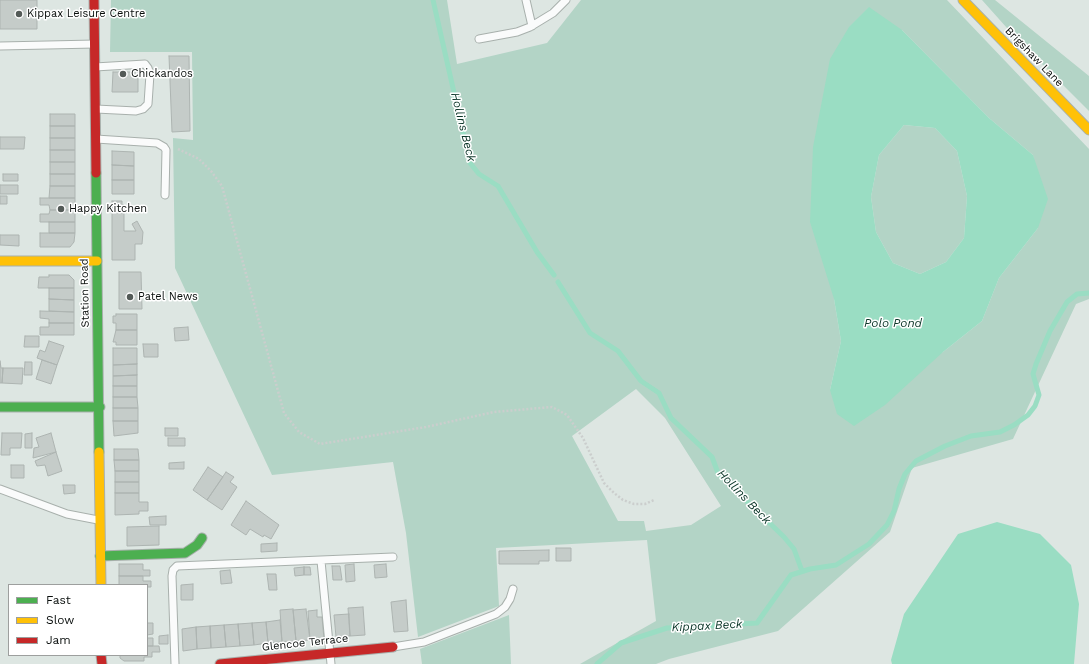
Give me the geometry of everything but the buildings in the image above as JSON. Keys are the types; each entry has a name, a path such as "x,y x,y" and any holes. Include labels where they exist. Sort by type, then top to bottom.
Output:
{"street":[{"name":"Station Road","path":"94,0 101,584"},
{"name":"Brigshaw Lane","path":"963,0 1089,130"},
{"path":"0,261 96,261"},
{"path":"0,407 100,408"},
{"path":"100,556 185,553 197,545 202,538"},
{"name":"Glencoe Terrace","path":"220,664 393,646"}],"lane":[{"path":"526,0 532,26"},
{"path":"479,39 517,32 532,26 553,13 566,0"},
{"path":"0,46 95,44"},
{"path":"95,67 145,64 150,74 148,104 143,109 136,111 96,109"},
{"path":"96,139 157,144 164,147 166,150 165,195"},
{"path":"0,489 67,514 100,520"},
{"path":"175,664 172,576 173,570 177,566 393,557"},
{"path":"321,561 331,664"},
{"path":"393,646 424,642 496,614 505,607 510,599 513,589"}],"path":[{"path":"164,147 178,149 199,159 211,171 222,186 284,413 299,432 320,444 426,427 494,412 552,407 567,415 575,426 583,438 604,483 614,493 623,500 634,504 644,504 654,500"}],"shaded area":[{"path":"111,0 447,0 457,64 547,43 581,0 947,0 1089,149 1089,299 1076,304 1013,439 912,468 890,532 778,631 669,659 656,664 580,664 656,621 647,540 496,548 499,606 418,637 406,533 393,462 272,475 175,268 173,138 193,140 192,52 110,52","holes":["902,30 989,118 1033,155 1038,228 999,278 982,321 943,352 830,390 841,341 834,299","636,389 665,418 721,506 691,525 646,531 644,521 618,521 572,436"]},
{"path":"982,0 995,0 1089,76 1089,111 1015,37"},
{"path":"904,125 935,128 957,151 967,196 964,238 946,262 920,274 893,263 876,232 871,197 879,155"},
{"path":"509,615 511,664 422,664 420,649"}],"water":[{"name":"Polo Pond","path":"869,7 902,30 989,118 1033,155 1048,199 1038,228 999,278 982,321 943,352 885,405 854,426 837,414 830,390 841,341 834,299 810,222 813,147 830,59 849,27","holes":["904,125 935,128 957,151 967,196 964,238 946,262 920,274 893,263 876,232 871,197 879,155"]},
{"path":"997,522 1040,534 1071,565 1079,604 1074,664 892,664 891,660 904,614 958,534"}],"waterway":[{"name":"Hollins Beck","path":"433,0 470,163 479,174 498,186 537,252 554,275"},
{"name":"Hollins Beck","path":"558,282 590,333 618,351 641,381 659,393 671,418 712,457 718,473 784,537 794,549 802,571"},
{"name":"Kippax Beck","path":"597,664 621,643 667,628 757,623 791,575 810,569 836,565 869,544 887,525 894,511 899,489 905,474 916,461 945,446 971,436 1000,432 1014,425 1028,415 1035,406 1039,395 1033,374 1050,331 1067,302 1077,294 1089,293"}],"traffic: fast":[{"path":"96,173 99,452"},
{"path":"0,407 100,407"},
{"path":"100,556 185,553 197,545 202,538"}],"traffic: slow":[{"path":"963,0 1089,130"},
{"path":"0,261 97,261"},
{"path":"99,452 101,584"}],"traffic: jam":[{"path":"94,0 96,173"},
{"path":"220,664 393,647"},
{"path":"101,656 102,664"}],"place":[{"name":"Kippax Leisure Centre","path":"19,14"},
{"name":"Chickandos","path":"123,74"},
{"name":"Happy Kitchen","path":"61,209"},
{"name":"Patel News","path":"130,297"}]}
